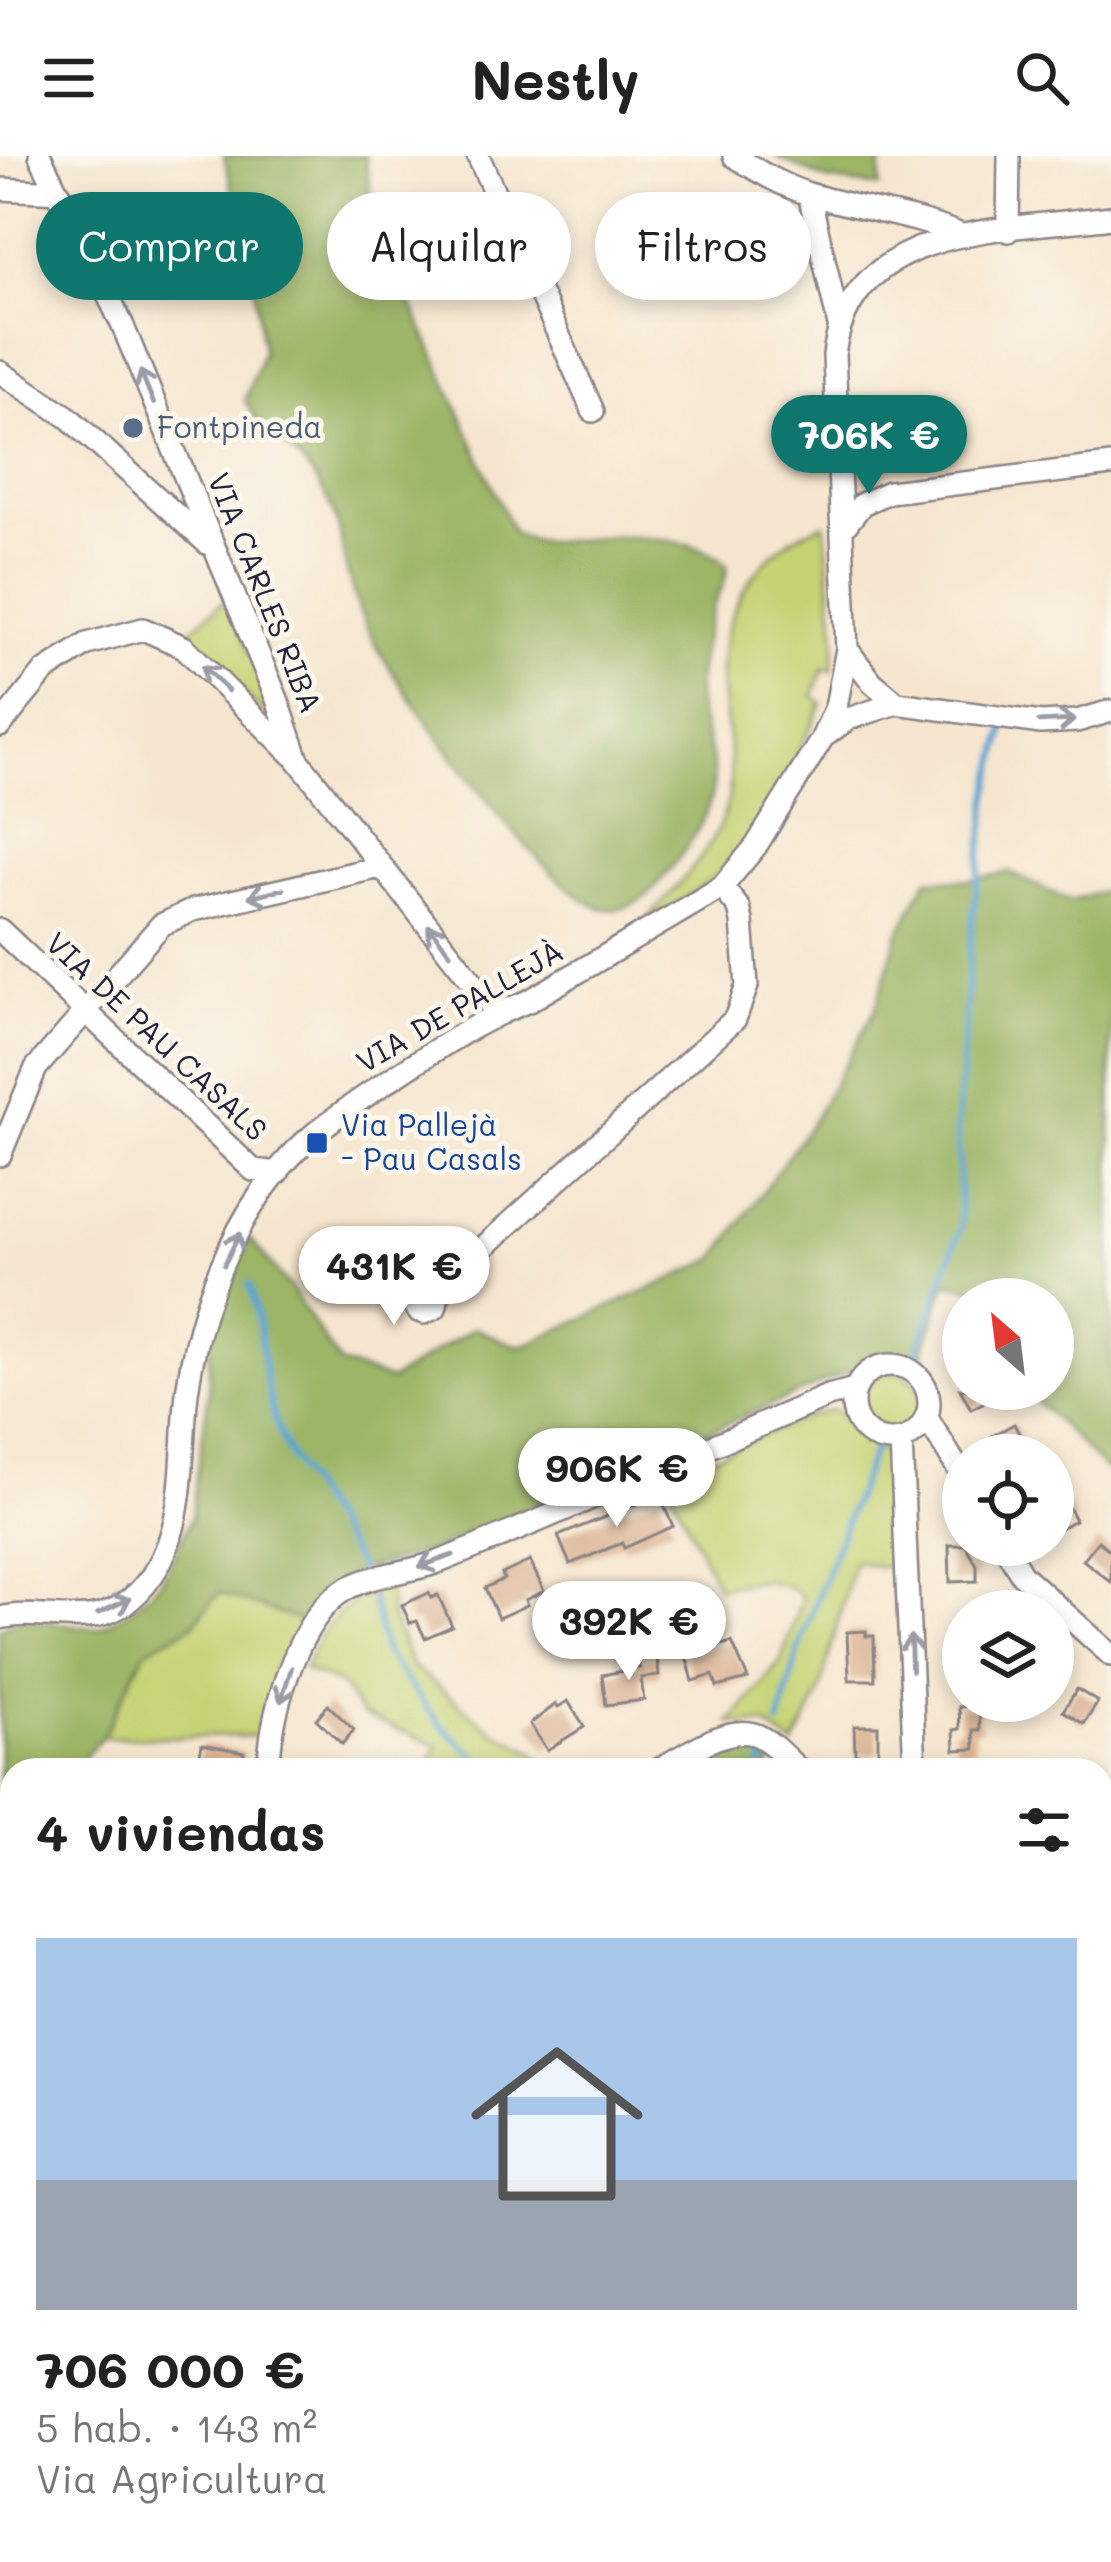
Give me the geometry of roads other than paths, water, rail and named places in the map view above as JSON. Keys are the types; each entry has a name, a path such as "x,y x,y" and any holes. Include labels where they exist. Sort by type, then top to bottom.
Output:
{"street":[{"name":"VIA CARLES RIBA","path":"40,156 58,192"},
{"path":"478,156 593,411"},
{"path":"734,156 804,192"},
{"path":"1008,230 1009,156"},
{"path":"0,189 58,192"},
{"path":"811,194 926,220 964,236"},
{"path":"811,203 839,325"},
{"path":"839,325 871,275 920,247 964,236 1111,217"},
{"name":"VIA CARLES RIBA","path":"110,300 298,760 496,1013"},
{"name":"VIA DE PALLEJÀ","path":"0,1618 86,1617 112,1611 148,1580 177,1518 188,1387 201,1325 225,1261 278,1173 311,1136 496,1013 529,1001 722,887 756,846 823,736 836,707 847,650 834,355 839,325"},
{"path":"0,372 68,417 211,546"},
{"path":"838,459 867,486 889,492"},
{"path":"842,530 862,504 889,492 1111,465"},
{"path":"0,726 44,672 87,644 143,629 184,647 298,760"},
{"path":"847,650 897,704"},
{"path":"823,736 873,708 897,704 1041,723 1076,721 1111,711"},
{"path":"0,1155 36,1068 161,925 194,910 380,867"},
{"path":"441,1286 735,1018 747,986 742,921 739,908 722,887"},
{"name":"VIA DE PAU CASALS","path":"0,930 253,1170 278,1173"},
{"path":"270,1758 287,1678 302,1641 324,1607 357,1584 435,1563 828,1396 855,1389 876,1367 905,1367 926,1386 927,1418 920,1429 901,1440 877,1438 856,1418 855,1389"},
{"path":"927,1418 942,1443"},
{"path":"901,1440 914,1758"},
{"path":"1017,1566 1111,1655"},
{"path":"681,1758 742,1732 759,1735 785,1758"}],"waterway":[{"path":"915,1359 961,1226 957,1129 972,924 989,796 1006,724"},
{"path":"249,1284 276,1423 293,1461 360,1570"},
{"path":"779,1724 801,1641 876,1442"},
{"path":"372,1599 385,1654 440,1724 477,1758"},
{"path":"764,1758 767,1748"}],"place":[{"name":"Fontpineda","path":"133,428"},
{"name":"Via Pallejà - Pau Casals","path":"317,1143"}]}
